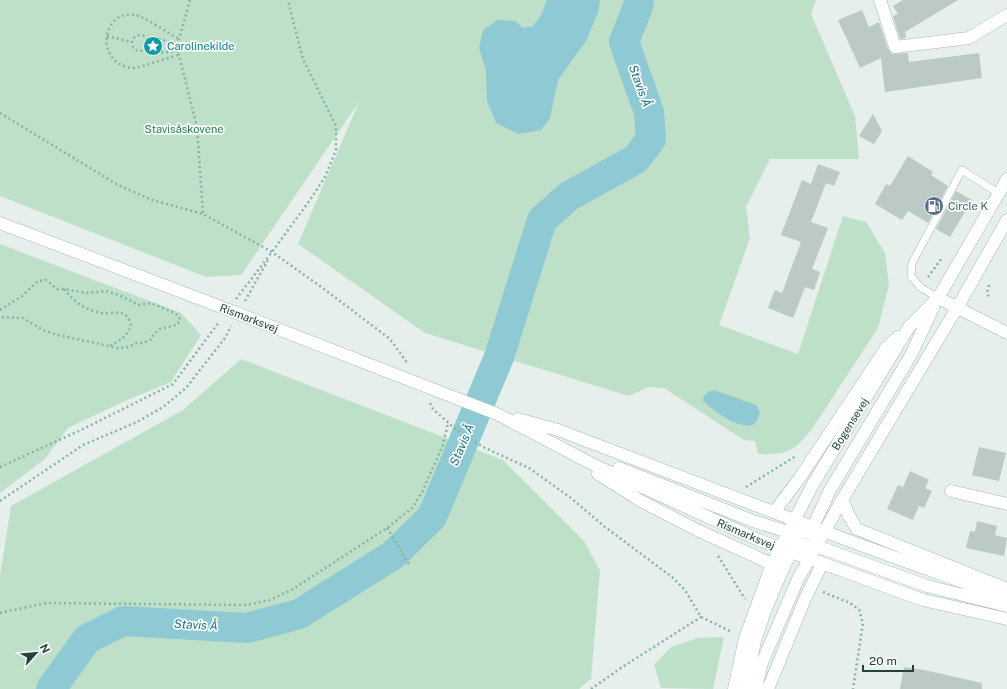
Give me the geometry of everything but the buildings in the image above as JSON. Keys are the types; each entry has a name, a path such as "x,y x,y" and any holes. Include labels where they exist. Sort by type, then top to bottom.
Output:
{"main road":[{"path":"880,0 895,47 969,38 1007,15"},
{"name":"Bogensevej","path":"734,689 745,638 772,564 789,542 794,520 813,484 910,328 938,298 1007,179"},
{"path":"756,689 762,663 798,580 809,559 813,546 824,531 957,308 1007,220"},
{"name":"Rismarksvej","path":"0,223 497,414 558,430 774,512 794,520 812,530 824,531 1007,598"},
{"path":"813,546 812,530 830,490 911,354 938,298 1007,333"},
{"path":"774,512 799,479 886,348 910,328"},
{"path":"497,414 598,460 753,521 789,542 813,546 927,586 1007,606"},
{"path":"497,414 641,501 697,530 772,564"},
{"name":"Rismarksvej","path":"497,414 596,466 748,536 789,542 809,559 923,600 1007,619"},
{"path":"951,491 1007,504"},
{"path":"842,500 849,516 857,528 1007,589"},
{"path":"745,689 755,641 765,611 782,571 789,542 812,530"},
{"path":"768,689 822,564"}],"lane":[{"path":"938,298 917,285 911,276 912,263 962,170 998,193"}],"path":[{"path":"190,0 178,41 178,53 197,128 203,214"},
{"path":"234,302 272,252 325,177 336,150 336,126 303,59 289,0"},
{"path":"178,41 137,15 127,15 117,20 110,27 107,36 107,47 111,57 118,64 130,68 136,68 178,53"},
{"path":"141,35 147,40 148,45 145,50 140,51 135,50 132,42 134,38 141,35"},
{"path":"107,36 132,42"},
{"path":"178,41 159,38 154,41 152,45 154,51 157,53 178,53"},
{"path":"0,113 118,185 152,200 203,214 272,252 390,339 408,365"},
{"path":"243,305 272,252"},
{"path":"928,277 942,258"},
{"path":"0,310 22,296 38,281 46,280 56,288 86,293 106,291 119,295 138,305 151,303 175,313 180,320 177,325 160,329 153,335 152,339 148,341 136,343 130,347 118,348 58,335 43,330 23,318 0,317"},
{"path":"989,285 987,292 989,298"},
{"path":"64,289 78,304 98,313 119,312 127,317 131,326 130,329 125,337 110,346"},
{"path":"0,467 81,430 173,384 219,320"},
{"path":"0,501 83,445 137,422 163,407 186,388 225,338 232,324"},
{"path":"429,402 433,409 453,427 483,447 529,468 571,498 605,527 672,577 685,590 701,618 745,638"},
{"path":"0,614 46,603 246,604 270,600 293,589 387,528 412,508 422,492 442,445 448,422"},
{"path":"732,496 800,454"},
{"path":"387,528 409,564"},
{"path":"716,553 754,614"},
{"path":"811,587 850,603 859,610 863,623 853,689"},
{"path":"591,689 624,666 701,618"}],"green space":[{"name":"Stavisåskovene","path":"0,0 816,0 811,14 855,116 859,159 770,159 746,207 750,238 719,325 798,354 843,216 866,222 885,253 889,285 878,328 812,429 800,443 783,453 776,454 758,454 755,441 744,440 664,388 648,387 629,396 425,333 298,244 359,102 241,275 206,277 0,196"},
{"path":"0,244 181,313 201,335 171,382 125,401 68,428 45,459 0,493"},
{"path":"241,359 503,460 584,541 600,571 591,679 579,689 0,689 0,576 11,506 183,410"},
{"path":"724,637 713,689 661,688 654,665 671,647 698,638"}],"water":[{"path":"547,0 600,0 598,13 586,41 558,80 550,118 541,130 518,134 496,123 487,101 486,71 479,48 483,30 498,20 515,21 523,28 533,26 540,17"},
{"path":"714,390 756,405 760,412 754,424 747,426 733,422 707,404 703,400 704,396 710,391"}],"waterway":[{"name":"Stavis Å","path":"51,689 87,639 123,621 247,628 299,614 393,555 432,517 499,357 542,220 569,196 636,159 651,139 649,112 624,42 639,0"}],"place":[{"name":"Carolinekilde","path":"153,46"},
{"name":"Circle K","path":"934,206"}]}
